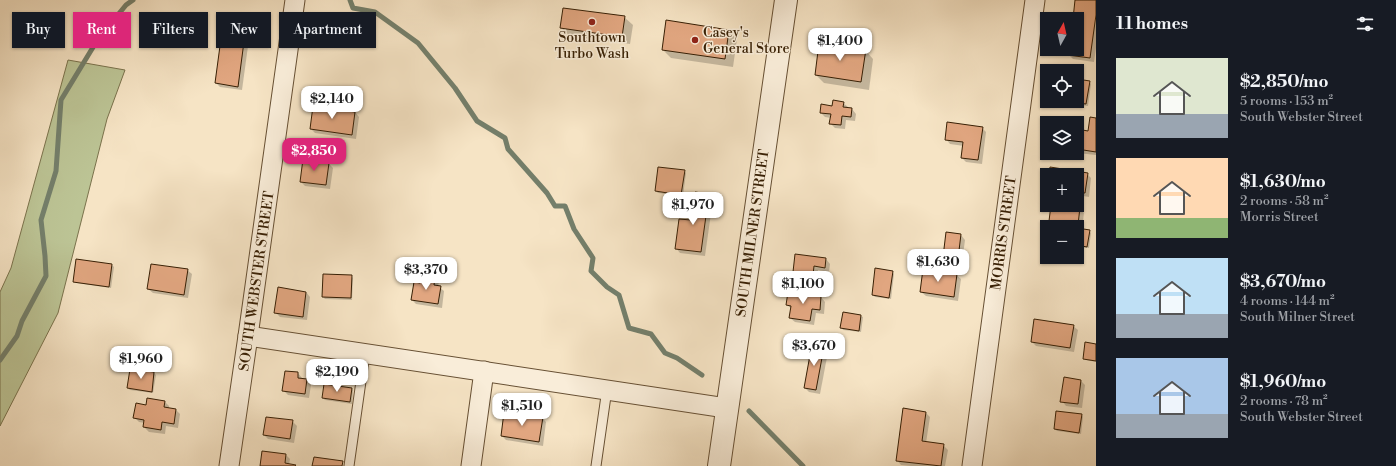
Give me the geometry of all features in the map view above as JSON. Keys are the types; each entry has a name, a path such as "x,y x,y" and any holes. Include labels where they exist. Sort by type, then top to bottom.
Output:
{"street":[{"name":"SOUTH WEBSTER STREET","path":"229,466 295,0"},
{"name":"SOUTH MILNER STREET","path":"719,466 726,408 786,0"},
{"name":"MORRIS STREET","path":"972,466 1035,0"},
{"path":"248,336 726,408"},
{"path":"471,466 484,371"}],"lane":[{"path":"349,466 365,353"},
{"path":"596,466 607,389"}],"green space":[{"path":"68,60 125,70 107,119 58,313 0,426 0,292 11,268"}],"building":[{"path":"1075,0 1096,0 1096,15 1090,58 1075,56 1084,56 1084,12 1074,12"},
{"name":"Southtown Turbo Wash","path":"563,8 625,16 622,37 560,28"},
{"name":"Casey's General Store","path":"666,20 729,30 725,59 662,50"},
{"path":"819,43 866,49 861,82 815,75"},
{"path":"220,48 243,48 238,87 215,83"},
{"path":"1084,80 1090,81 1086,104 1084,104"},
{"path":"833,100 844,102 843,107 852,108 851,117 842,116 841,125 829,124 831,114 820,113 821,104 832,106"},
{"path":"313,106 355,112 352,135 310,129"},
{"path":"1090,117 1096,118 1096,152 1084,150 1084,130 1088,131"},
{"path":"947,122 983,127 978,160 961,158 963,142 945,140"},
{"path":"303,159 329,163 326,185 300,182"},
{"path":"658,167 685,170 681,195 655,191"},
{"path":"1084,172 1088,173 1084,193"},
{"path":"695,192 709,194 701,252 675,249 679,219 691,220"},
{"path":"1050,212 1079,212 1079,220 1049,220"},
{"path":"1084,229 1090,230 1087,247 1084,246"},
{"path":"946,232 961,234 958,259 943,257"},
{"path":"795,254 826,258 825,268 814,266 813,275 793,272"},
{"path":"76,259 112,264 109,287 73,282"},
{"path":"151,264 188,269 184,295 147,289"},
{"path":"875,268 893,271 889,298 872,295"},
{"path":"923,269 957,274 954,297 920,292"},
{"path":"323,274 352,275 351,298 322,297"},
{"path":"421,275 435,277 434,285 441,286 438,304 411,300 414,282 420,283"},
{"path":"278,287 306,292 303,317 274,313"},
{"path":"788,292 821,296 820,310 812,309 810,321 789,318 791,306 786,305"},
{"path":"843,312 861,315 859,331 840,328"},
{"path":"1034,319 1074,325 1070,348 1031,342"},
{"path":"1085,342 1096,344 1096,361 1083,359"},
{"path":"812,344 824,347 816,390 804,388"},
{"path":"130,369 154,372 152,392 127,388"},
{"path":"285,371 298,372 298,378 307,379 305,394 282,391"},
{"path":"1064,377 1081,380 1078,404 1060,402"},
{"path":"324,384 352,388 350,402 322,398"},
{"path":"147,398 165,401 164,407 176,409 174,424 162,422 161,430 143,427 144,420 133,418 136,403 146,405"},
{"path":"903,408 926,412 922,441 944,444 941,466 896,461"},
{"path":"1056,411 1082,414 1079,433 1054,429"},
{"path":"504,412 543,417 539,442 501,436"},
{"path":"266,417 293,420 290,439 263,435"},
{"path":"262,451 286,454 285,463 296,465 260,466"},
{"path":"314,457 343,461 342,466 312,466"}],"waterway":[{"path":"0,360 17,336 22,321 46,276 41,220 56,171 61,100 98,39 126,5 133,0"},
{"path":"350,0 353,8 375,12 418,43 455,88 477,121 505,138 508,149 547,193 555,206 565,206 574,229 593,258 591,271 607,287 619,295 629,328 651,334 665,353 677,358 702,375"},
{"path":"749,411 803,466"}],"place":[{"name":"Southtown Turbo Wash","path":"592,22"},
{"name":"Casey's General Store","path":"695,40"}]}
